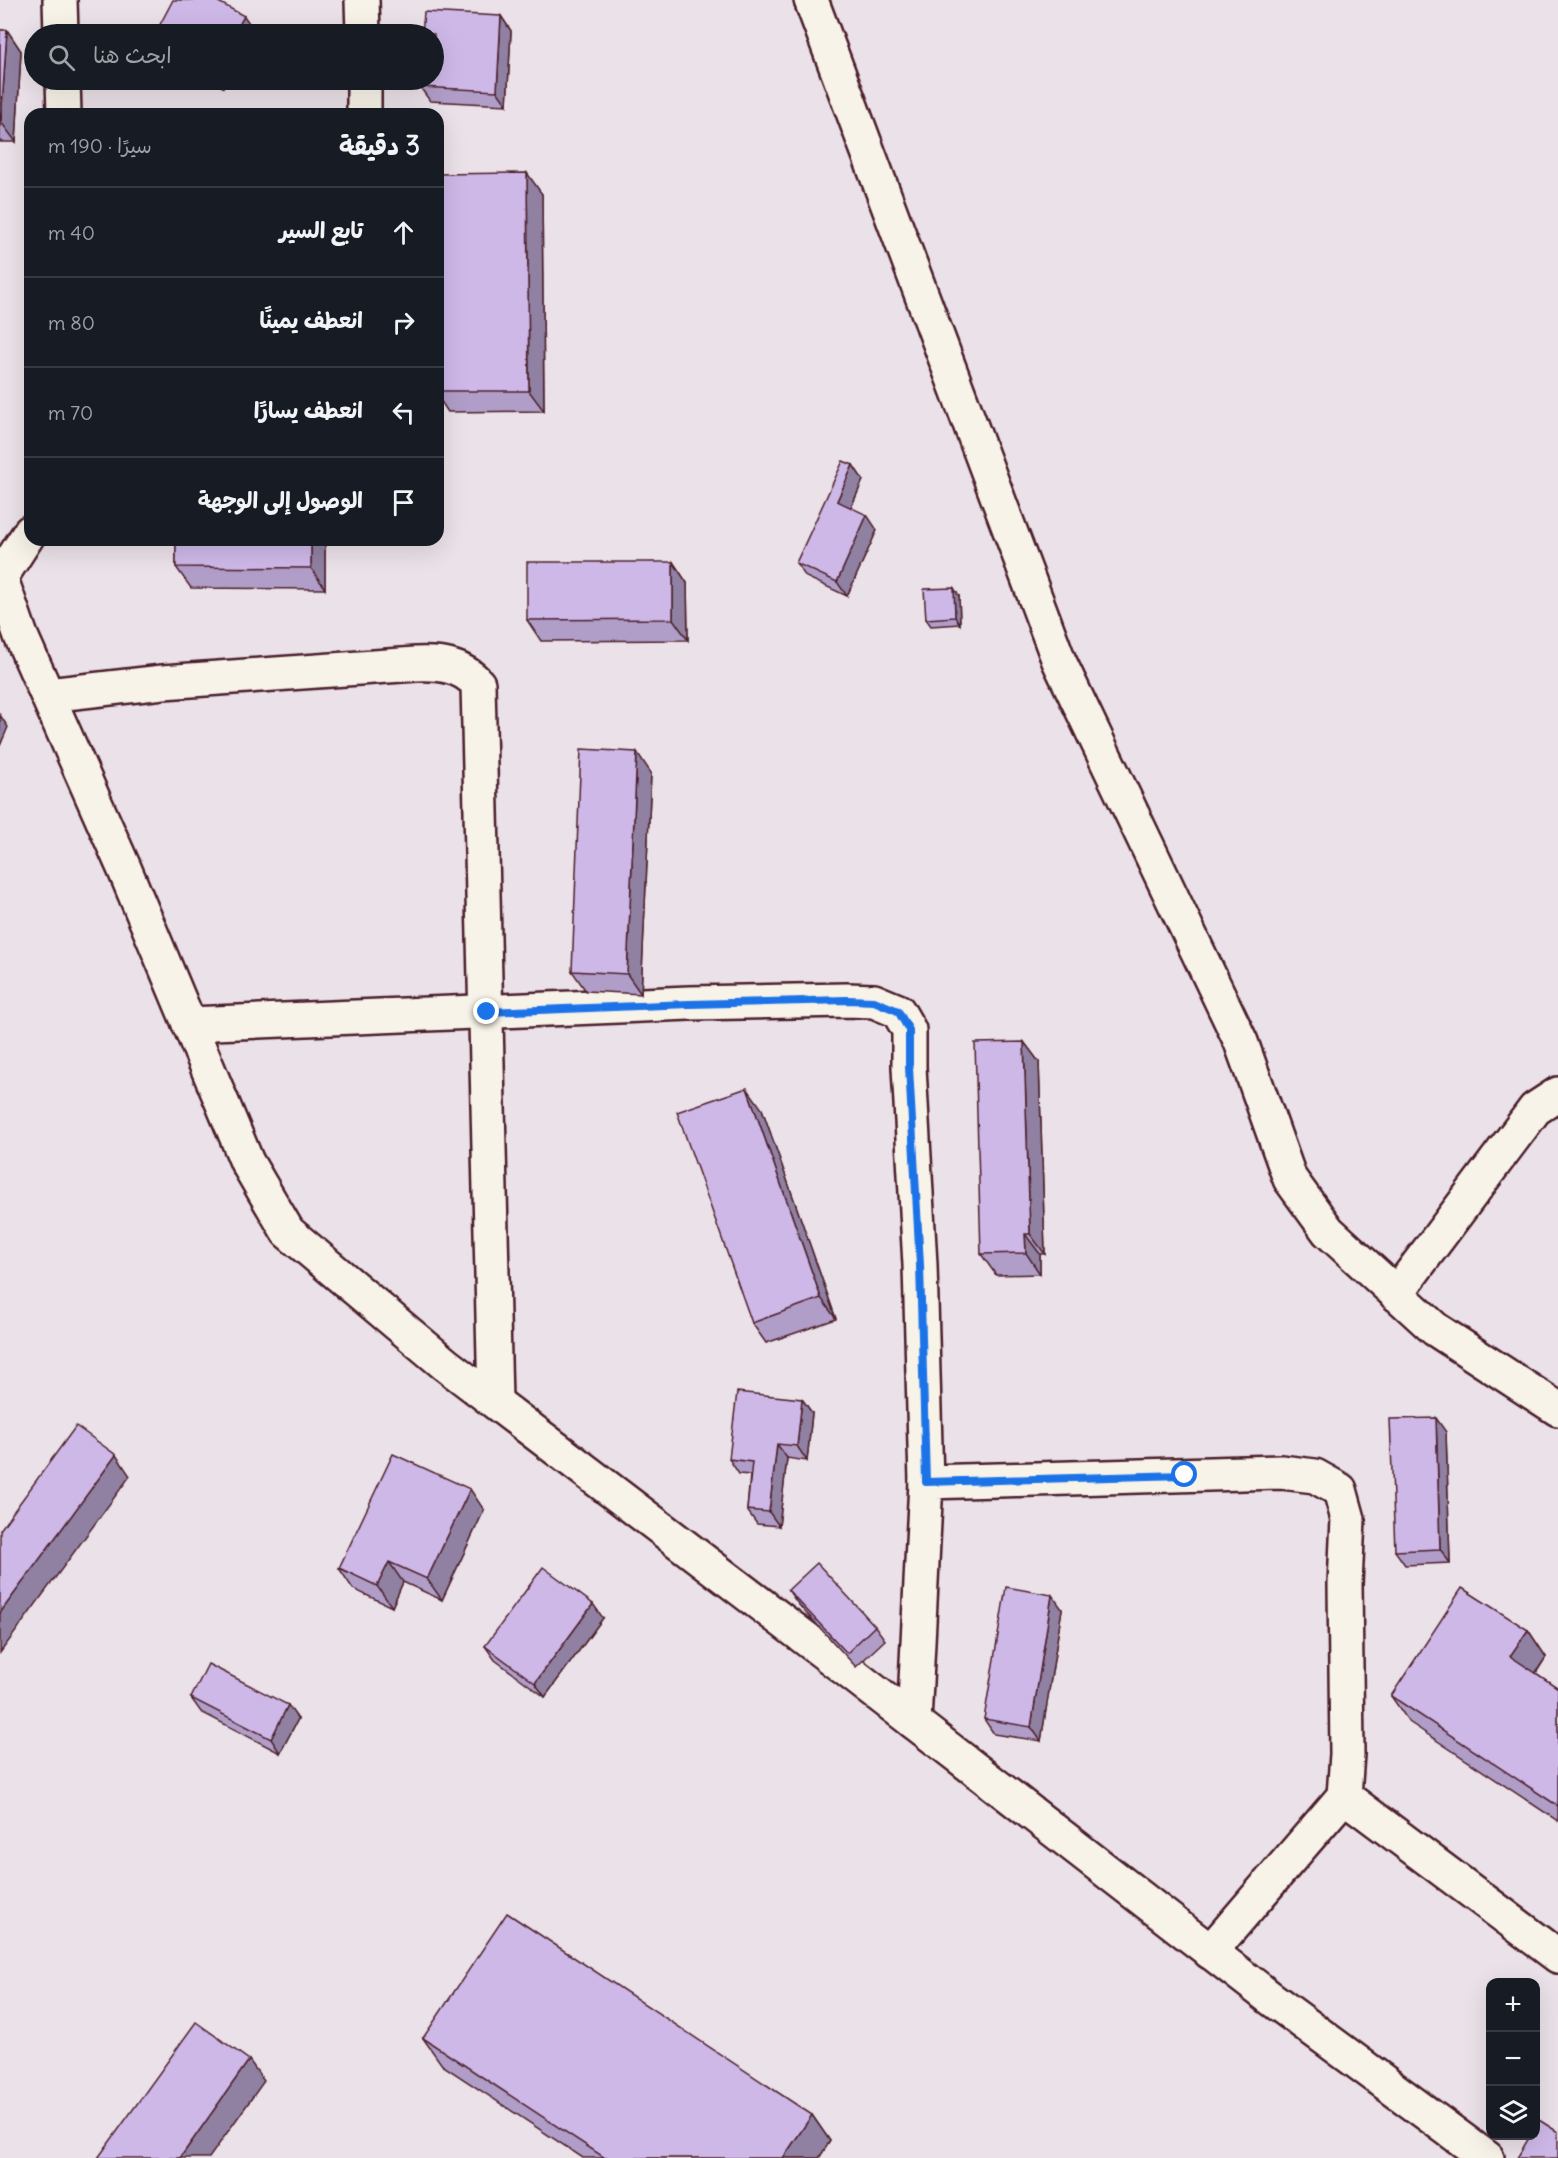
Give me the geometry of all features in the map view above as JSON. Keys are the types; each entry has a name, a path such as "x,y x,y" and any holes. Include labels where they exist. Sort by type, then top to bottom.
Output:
{"street":[{"path":"60,0 61,24"},
{"path":"362,0 363,24"},
{"path":"811,0 1059,661 1241,1042 1290,1179 1328,1231 1435,1329 1558,1409"},
{"path":"63,90 64,108"},
{"path":"364,90 364,108"},
{"path":"24,541 0,577 21,636 124,868 247,1162 288,1232 436,1357 914,1722 1210,1952 1487,2158"},
{"path":"48,695 163,682 441,663 471,676 478,684 495,1401"},
{"path":"189,1024 847,1000 874,1001 898,1011 909,1030 920,1265 926,1482 914,1722"},
{"path":"1396,1294 1535,1109 1558,1094"},
{"path":"926,1482 1281,1472 1314,1476 1340,1490 1348,1519 1345,1584 1347,1754 1344,1796 1210,1952"},
{"path":"1344,1796 1558,1956"}],"building":[{"path":"173,0 215,0 244,16 240,24 160,24"},
{"path":"424,12 501,16 497,91 444,88 444,24 423,24"},
{"path":"0,30 7,30 1,122 0,122"},
{"path":"527,173 529,391 444,391 444,174"},
{"path":"843,461 853,465 837,501 867,515 837,582 796,563"},
{"path":"176,546 311,546 311,568 176,567"},
{"path":"527,562 673,562 673,619 527,620"},
{"path":"954,588 955,617 926,619 924,589"},
{"path":"581,749 637,752 627,974 572,971"},
{"path":"1024,1042 1030,1234 1025,1234 1026,1253 981,1254 975,1043"},
{"path":"747,1088 821,1298 752,1323 677,1112"},
{"path":"737,1392 802,1399 797,1446 777,1444 769,1512 747,1510 752,1462 729,1459"},
{"path":"1436,1418 1440,1549 1395,1551 1390,1419"},
{"path":"76,1426 116,1455 0,1613 0,1530"},
{"path":"393,1454 470,1489 427,1579 389,1562 377,1586 339,1568"},
{"path":"817,1563 875,1626 847,1653 788,1590"},
{"path":"543,1567 593,1604 535,1683 485,1646"},
{"path":"1006,1587 1052,1595 1031,1727 984,1719"},
{"path":"1462,1588 1528,1630 1510,1656 1558,1688 1558,1806 1391,1696"},
{"path":"208,1664 288,1705 271,1739 191,1698"},
{"path":"507,1913 812,2115 783,2158 605,2158 423,2038"},
{"path":"196,2022 249,2060 180,2158 98,2158"},
{"path":"1540,2121 1558,2132 1558,2158 1517,2158 1528,2140 1540,2140"}],"route":[{"path":"487,1012 847,1000 874,1001 898,1011 909,1030 920,1265 926,1482 1185,1475"}]}
